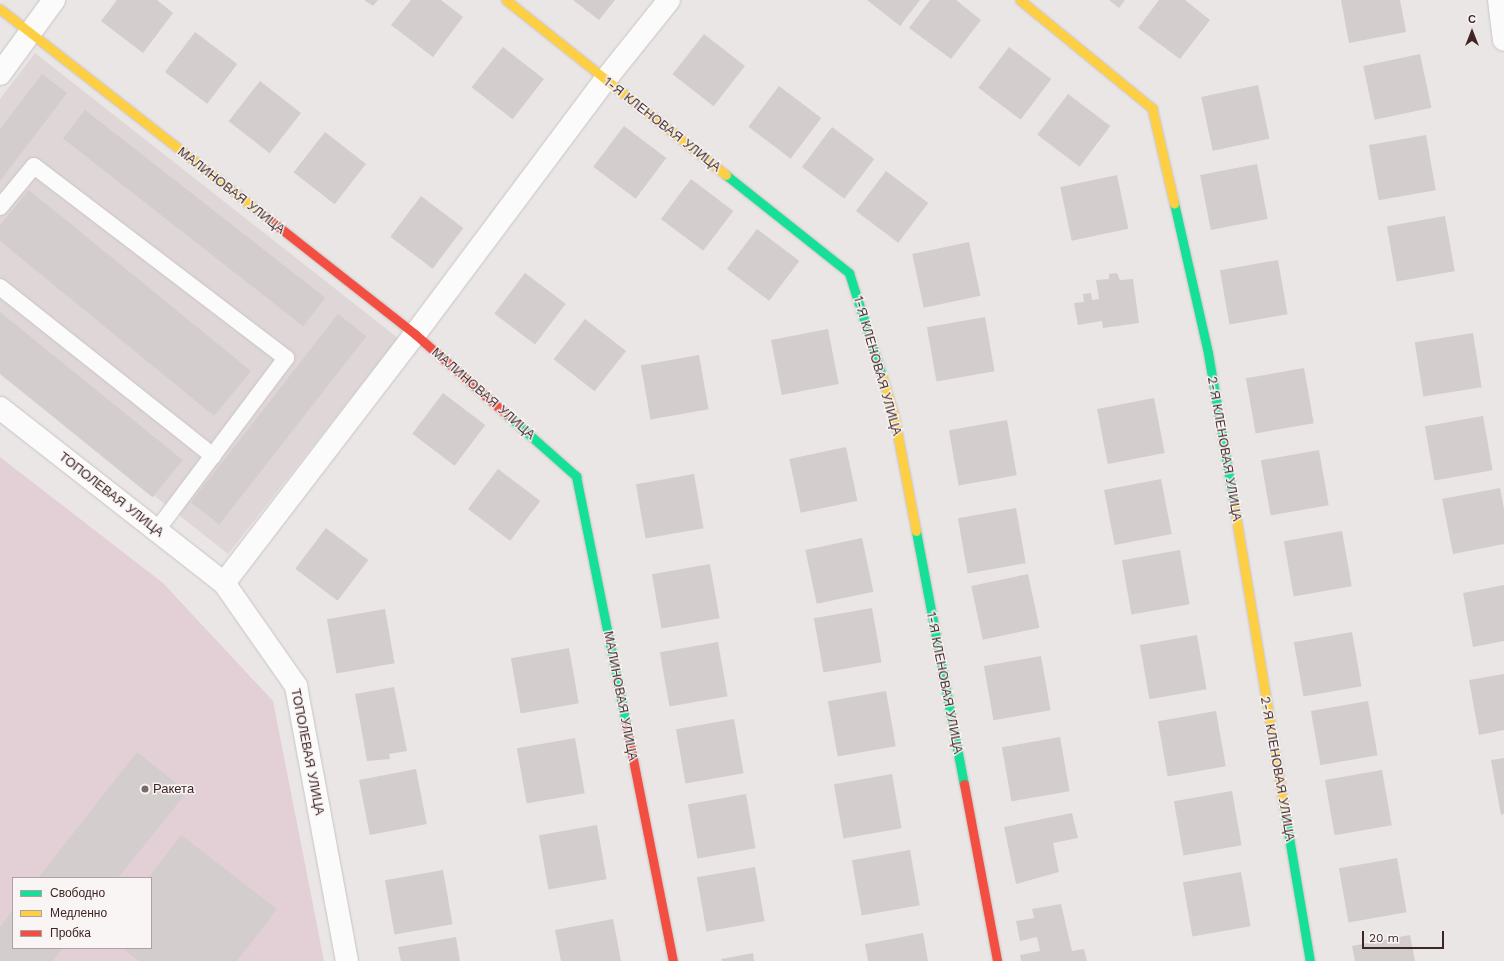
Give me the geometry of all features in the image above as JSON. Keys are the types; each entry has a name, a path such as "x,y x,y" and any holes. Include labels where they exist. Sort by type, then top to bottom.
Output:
{"street":[{"path":"0,74 54,0"},
{"name":"1-Я КЛЕНОВАЯ УЛИЦА","path":"506,0 849,273 894,416 997,961"},
{"path":"224,582 415,334 605,80 669,0"},
{"name":"2-Я КЛЕНОВАЯ УЛИЦА","path":"1020,0 1152,108 1208,353 1310,961"},
{"path":"1499,0 1504,40"},
{"name":"МАЛИНОВАЯ УЛИЦА","path":"0,9 415,334 576,476 673,961"},
{"name":"ТОПОЛЕВАЯ УЛИЦА","path":"0,408 224,582 296,686 347,961"}],"lane":[{"path":"0,207 34,166 286,358 157,530"},
{"path":"0,287 212,456"}],"shaded area":[{"path":"35,53 398,338 228,554 0,374 0,99"},
{"name":"Ракета","path":"0,457 163,583 273,701 324,961 0,961"}],"building":[{"path":"117,0 157,0 173,13 143,53 101,21"},
{"path":"364,0 378,0 373,6"},
{"path":"411,0 441,0 463,17 433,57 391,25"},
{"path":"573,0 615,0 599,20"},
{"path":"867,0 920,0 900,26"},
{"path":"930,0 956,0 981,20 951,59 909,28"},
{"path":"1109,0 1125,0 1119,8"},
{"path":"1159,0 1185,0 1210,20 1180,59 1138,28"},
{"path":"1341,0 1400,0 1406,32 1349,43"},
{"path":"195,32 237,64 207,104 165,72"},
{"path":"704,34 745,66 714,106 673,74"},
{"path":"503,47 544,79 513,119 472,87"},
{"path":"1009,47 1051,79 1021,120 978,88"},
{"path":"1420,54 1431,108 1375,120 1363,66"},
{"path":"42,74 67,93 0,181 0,129"},
{"path":"260,81 301,113 270,153 229,121"},
{"path":"1258,85 1269,139 1213,151 1201,97"},
{"path":"779,86 821,118 791,159 748,127"},
{"path":"1068,94 1110,126 1080,167 1037,135"},
{"path":"85,110 325,298 303,326 63,138"},
{"path":"624,126 666,158 636,199 593,167"},
{"path":"832,127 874,159 844,199 802,167"},
{"path":"325,132 366,164 335,204 294,172"},
{"path":"1426,135 1436,190 1379,200 1369,145"},
{"path":"1257,164 1268,219 1211,230 1200,175"},
{"path":"886,171 928,203 898,243 856,211"},
{"path":"1117,175 1128,229 1072,241 1060,187"},
{"path":"691,179 733,211 703,251 661,219"},
{"path":"29,190 251,371 214,416 0,241 0,225"},
{"path":"421,196 463,228 433,269 390,237"},
{"path":"1445,216 1455,271 1397,281 1387,226"},
{"path":"757,229 799,261 769,301 727,269"},
{"path":"969,242 980,296 924,308 912,254"},
{"path":"1278,260 1288,314 1229,324 1220,270"},
{"path":"525,273 566,304 535,344 494,314"},
{"path":"1117,273 1120,280 1133,279 1139,323 1103,328 1102,321 1078,325 1074,303 1084,302 1083,294 1091,293 1092,300 1099,299 1096,280 1109,279 1109,274"},
{"path":"0,312 183,460 152,497 0,374"},
{"path":"338,314 366,336 219,524 191,502"},
{"path":"985,317 995,371 936,381 927,327"},
{"path":"585,319 626,351 595,391 554,359"},
{"path":"828,329 839,384 782,395 771,340"},
{"path":"1473,333 1482,387 1423,397 1415,342"},
{"path":"699,355 709,409 650,419 641,365"},
{"path":"1304,368 1314,423 1256,433 1246,378"},
{"path":"443,393 485,425 455,466 412,434"},
{"path":"1154,398 1165,453 1108,464 1097,409"},
{"path":"1483,416 1493,470 1434,480 1425,426"},
{"path":"1007,420 1017,475 959,485 949,430"},
{"path":"846,447 857,501 801,513 789,459"},
{"path":"1319,450 1329,505 1271,515 1261,460"},
{"path":"498,469 540,501 510,541 468,509"},
{"path":"694,474 704,528 645,538 636,484"},
{"path":"1161,479 1172,534 1115,545 1104,490"},
{"path":"1500,488 1504,509 1504,544 1453,554 1442,499"},
{"path":"1016,508 1026,563 968,573 958,518"},
{"path":"326,528 368,560 338,601 295,569"},
{"path":"1342,531 1352,586 1294,596 1284,541"},
{"path":"862,538 873,592 817,604 805,550"},
{"path":"1180,550 1190,604 1131,614 1122,560"},
{"path":"710,564 720,618 661,628 652,574"},
{"path":"1028,574 1039,628 983,640 971,586"},
{"path":"1504,585 1504,641 1473,647 1463,593"},
{"path":"872,608 882,662 823,672 814,618"},
{"path":"385,609 395,663 336,673 327,619"},
{"path":"1352,632 1362,686 1303,696 1294,642"},
{"path":"1197,635 1207,689 1149,699 1140,645"},
{"path":"718,642 728,696 669,706 660,652"},
{"path":"569,648 579,703 521,713 511,658"},
{"path":"1041,656 1051,710 993,720 984,666"},
{"path":"1504,674 1504,730 1479,735 1469,680"},
{"path":"394,687 407,751 389,754 390,759 367,761 355,694"},
{"path":"886,691 896,746 838,756 828,701"},
{"path":"1368,701 1378,755 1320,765 1311,711"},
{"path":"1216,711 1226,766 1168,776 1158,721"},
{"path":"734,719 744,773 685,783 676,729"},
{"path":"1060,737 1070,791 1011,801 1002,747"},
{"path":"575,738 585,793 527,803 517,748"},
{"path":"137,752 187,792 119,877 39,877"},
{"path":"1504,758 1504,814 1501,815 1491,760"},
{"path":"416,769 427,824 370,835 359,780"},
{"path":"1382,770 1392,825 1335,835 1325,780"},
{"path":"892,774 902,828 843,838 834,784"},
{"path":"1232,791 1242,845 1183,855 1174,801"},
{"path":"746,794 756,848 697,858 688,804"},
{"path":"1072,813 1078,838 1053,843 1059,872 1016,884 1004,827"},
{"path":"597,825 607,879 548,889 539,835"},
{"path":"181,835 277,909 237,961 139,961 123,949 152,949 152,877 149,877"},
{"path":"910,850 920,905 862,915 852,860"},
{"path":"1397,858 1407,912 1348,922 1339,868"},
{"path":"755,867 765,921 706,931 697,877"},
{"path":"443,870 453,924 394,934 385,880"},
{"path":"1241,872 1251,926 1192,936 1183,882"},
{"path":"1061,904 1072,951 1084,949 1087,961 1021,961 1020,955 1040,951 1037,937 1020,941 1016,921 1034,918 1032,909"},
{"path":"12,911 12,949 62,949 53,961 0,961 0,927"},
{"path":"613,919 621,961 561,961 555,930"},
{"path":"923,933 928,961 868,961 865,944"},
{"path":"1410,935 1415,961 1355,961 1352,946"},
{"path":"456,937 460,961 401,961 398,947"},
{"path":"753,953 754,961 722,961 721,959"}],"traffic: fast":[{"path":"726,175 849,273 882,376"},
{"path":"1174,203 1208,353 1234,505"},
{"path":"506,414 576,476 626,724"},
{"path":"916,531 964,784"},
{"path":"1284,808 1310,961"}],"traffic: slow":[{"path":"506,0 726,175"},
{"path":"1020,0 1152,108 1174,203"},
{"path":"0,9 270,220"},
{"path":"882,376 894,416 916,531"},
{"path":"1234,505 1284,808"}],"traffic: jam":[{"path":"270,220 415,334 506,414"},
{"path":"626,724 673,961"},
{"path":"964,784 997,961"}],"place":[{"name":"Ракета","path":"145,789"}]}
